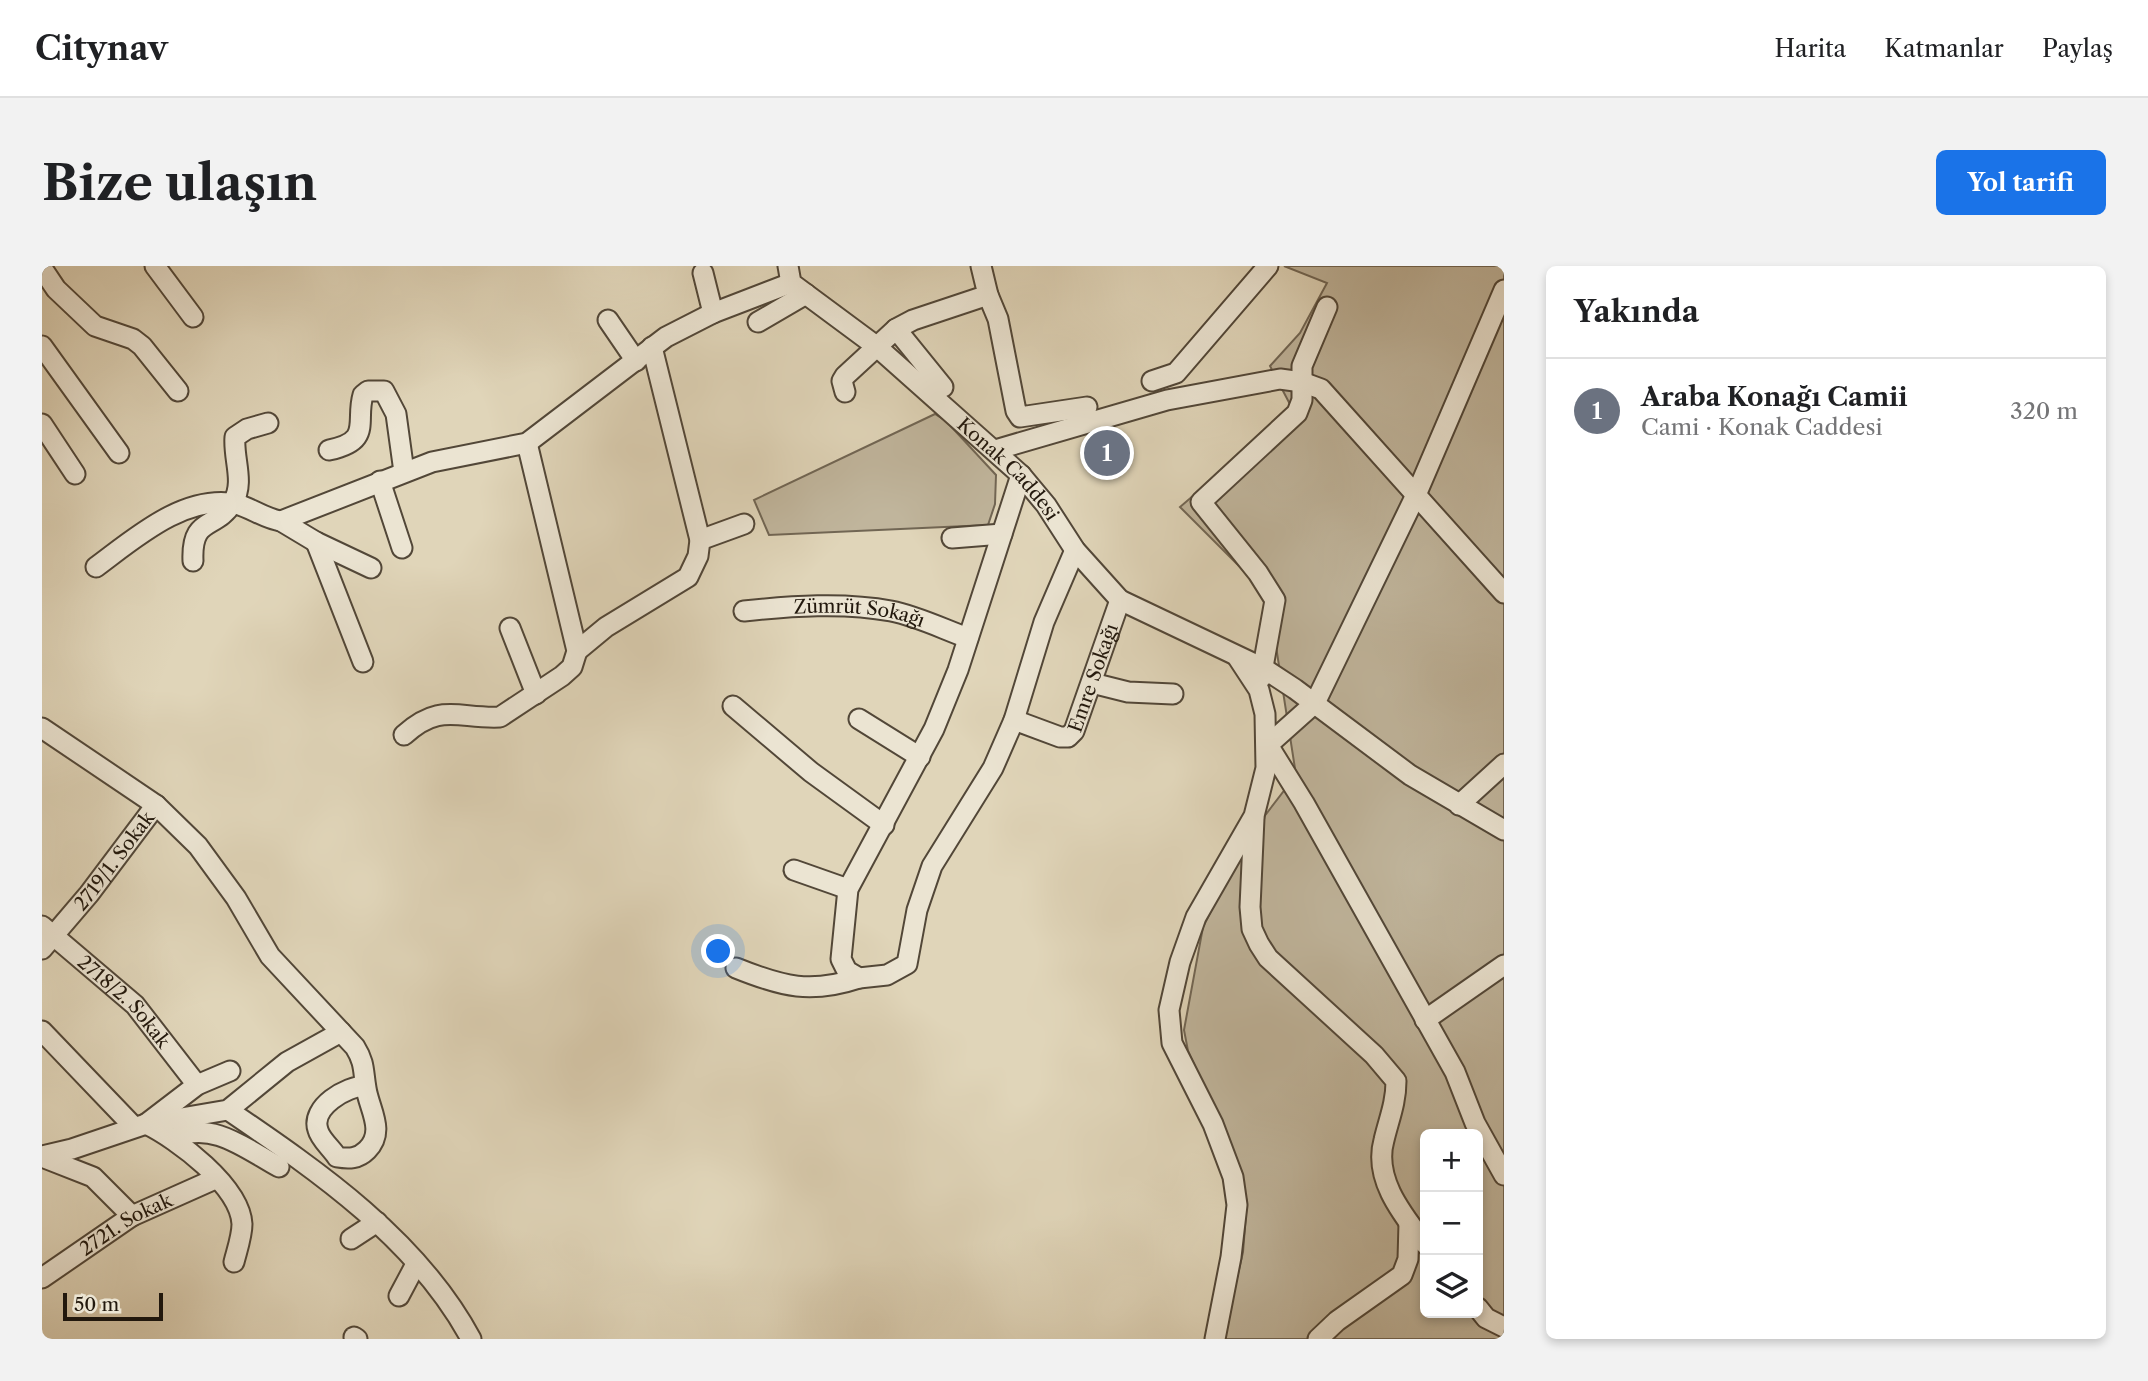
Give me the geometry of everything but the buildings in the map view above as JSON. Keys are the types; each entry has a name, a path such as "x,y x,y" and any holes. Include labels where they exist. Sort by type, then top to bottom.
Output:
{"street":[{"path":"155,266 193,317"},
{"path":"981,266 988,295 998,319 1016,411 1020,417 1087,407"},
{"path":"1152,381 1176,373 1268,266"},
{"path":"42,268 56,289 95,326 133,339 142,346 178,391"},
{"path":"703,273 713,313"},
{"path":"281,521 404,472 456,457 527,443 652,347 713,313 795,281"},
{"path":"758,322 795,281"},
{"name":"Konak Caddesi","path":"795,281 876,346 1021,475 1076,550 1120,600 1263,668 1315,703 1410,775 1504,830"},
{"path":"1268,745 1315,703 1416,495 1500,312 1504,290"},
{"path":"845,392 842,381 845,376 896,329 913,320 988,295"},
{"path":"1259,690 1275,600 1258,573 1201,502 1297,413 1302,400 1302,366 1327,307"},
{"path":"608,320 636,361"},
{"path":"896,329 943,387"},
{"path":"42,346 119,453"},
{"path":"577,651 606,626 688,576 698,556 700,540 652,347"},
{"path":"995,450 1167,400 1280,379 1302,382 1321,389 1504,593"},
{"path":"329,450 352,440 362,426 363,395 368,391 384,391 396,414 404,472"},
{"path":"193,561 192,540 198,531 233,504 239,485 235,437 247,429 268,423"},
{"path":"42,424 75,474"},
{"path":"404,735 430,715 460,712 500,717 572,667 577,651 527,443"},
{"path":"859,978 847,971 841,958 848,889 920,757 958,670 1021,475"},
{"path":"380,481 402,548"},
{"path":"96,567 168,517 199,507 233,504 281,521 316,542 371,568"},
{"path":"700,540 744,524"},
{"path":"953,538 1002,534"},
{"path":"316,542 363,662"},
{"path":"736,968 802,989 887,975 907,964 917,910 932,866 980,792 1014,720 1044,622 1076,550"},
{"name":"Emre Sokağı","path":"1014,720 1068,737 1074,731 1120,600"},
{"name":"Zümrüt Sokağı","path":"744,611 817,607 893,611 968,638"},
{"path":"510,628 536,694"},
{"path":"1238,658 1259,690 1265,713 1268,745 1266,768 1254,816 1255,856 1250,907 1252,929 1268,958 1374,1055 1396,1080 1396,1103 1382,1143 1382,1167 1387,1186 1420,1237"},
{"path":"1092,683 1128,692 1173,694"},
{"path":"733,706 811,772 884,825"},
{"path":"859,719 920,757"},
{"path":"42,728 156,805 198,846 236,898 270,956 341,1032 365,1063 365,1086"},
{"path":"1268,745 1304,803 1455,1072 1475,1123 1504,1175"},
{"path":"1459,805 1504,764"},
{"name":"2719/1. Sokak","path":"46,937 156,805"},
{"path":"1215,1339 1231,1257 1237,1205 1233,1177 1213,1124 1172,1043 1169,1010 1180,962 1196,917 1254,816"},
{"path":"794,870 848,889"},
{"name":"2718/2. Sokak","path":"46,937 135,1005 197,1085"},
{"path":"1425,1020 1504,965"},
{"path":"42,1031 140,1126 174,1138 229,1192 242,1224 234,1262"},
{"path":"42,1156 140,1126 228,1110 254,1085 287,1062 341,1032"},
{"path":"140,1126 197,1085 230,1071"},
{"path":"228,1110 343,1192 377,1222 416,1264 471,1339"},
{"path":"174,1138 195,1130 223,1136 279,1167"},
{"path":"42,1156 93,1177 132,1216"},
{"name":"2721. Sokak","path":"42,1278 132,1216 215,1179"},
{"path":"351,1239 377,1222"},
{"path":"1318,1339 1337,1321 1402,1275 1408,1259 1409,1223"},
{"path":"399,1296 416,1264"},
{"path":"1483,1314 1504,1327"}],"shaded area":[{"path":"1284,266 1504,266 1504,1339 1223,1339 1243,1252 1247,1201 1221,1123 1188,1051 1184,1030 1203,927 1247,839 1296,775 1268,595 1180,507 1293,410 1270,366 1300,333 1327,283"},
{"path":"935,414 946,421 996,475 995,504 988,525 769,535 754,500"}],"place":[{"name":"Araba Konağı Camii","path":"1107,453"}]}
